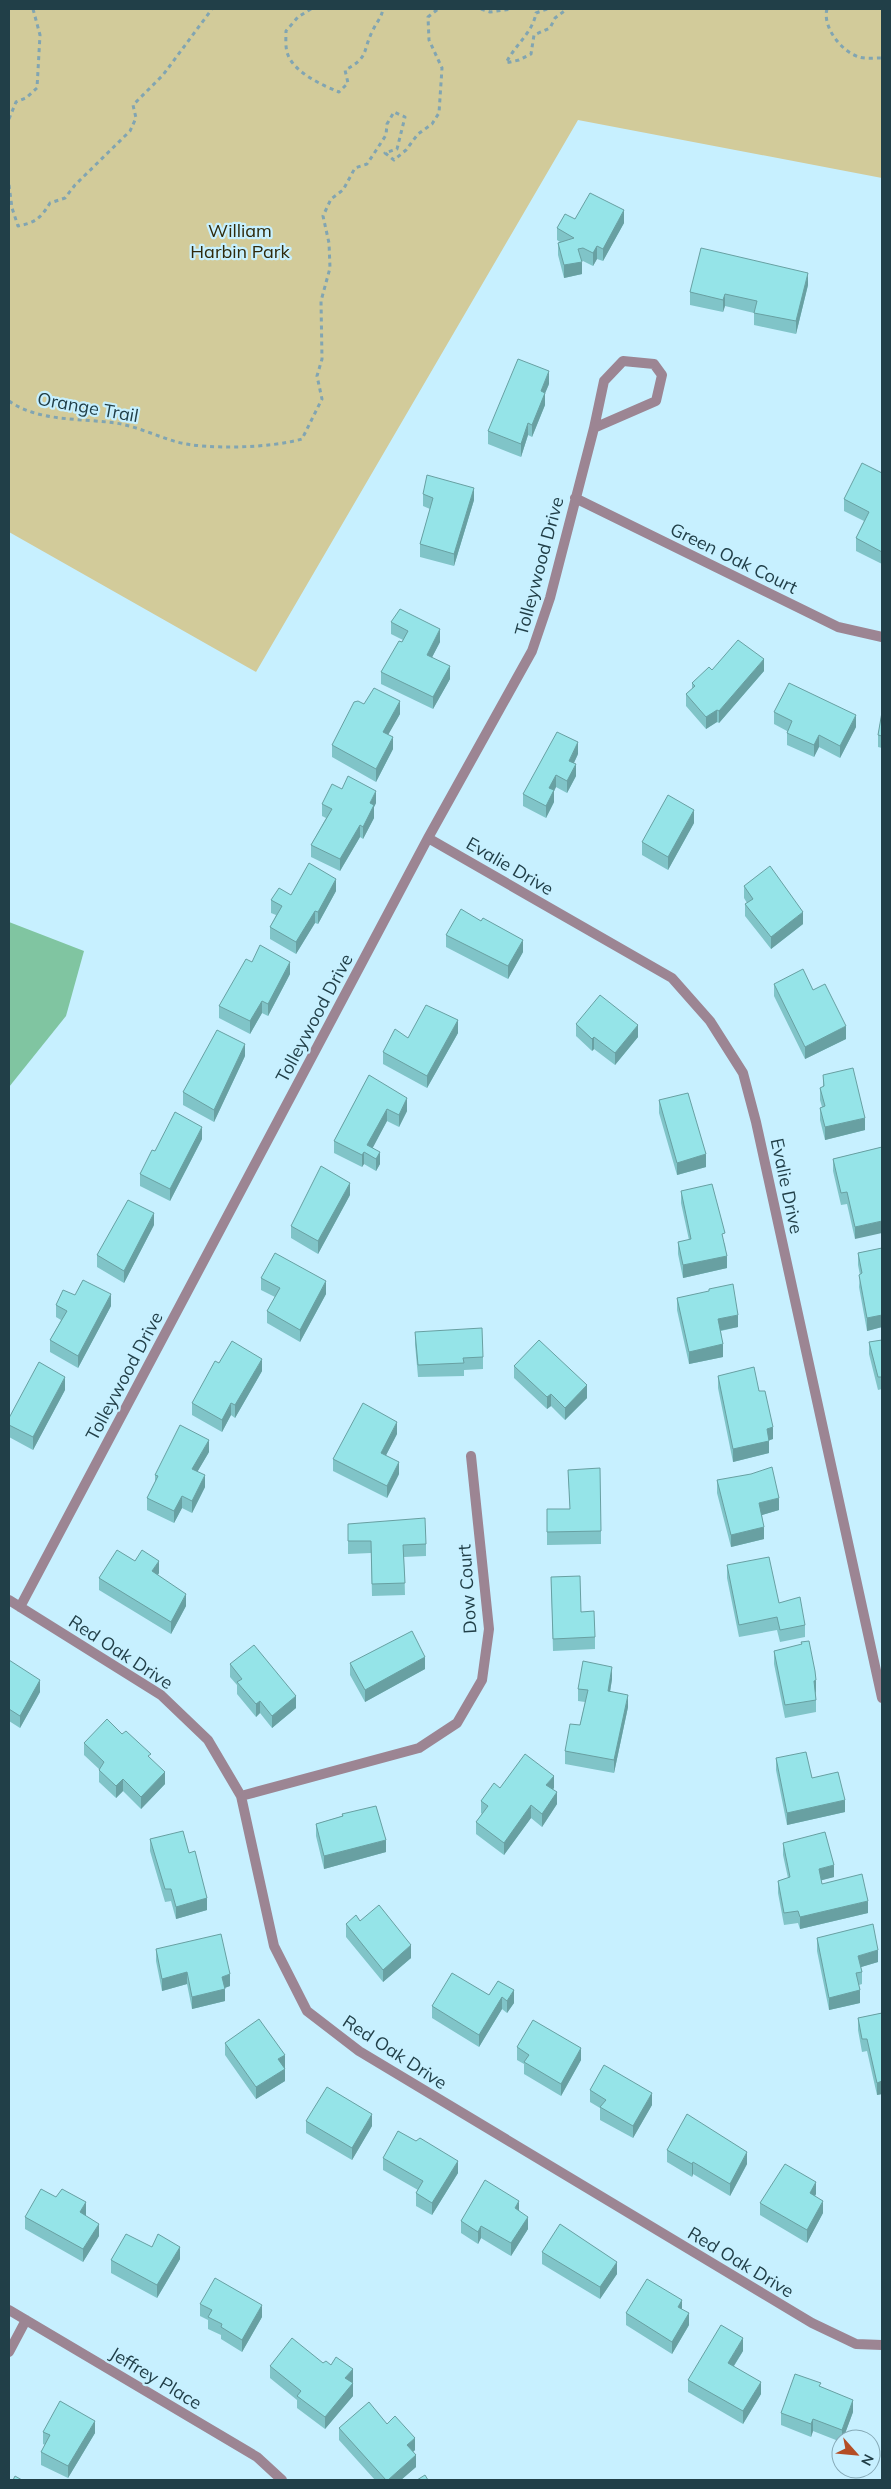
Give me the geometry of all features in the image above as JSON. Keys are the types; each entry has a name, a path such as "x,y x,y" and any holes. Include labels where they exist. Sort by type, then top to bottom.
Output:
{"street":[{"name":"Tolleywood Drive","path":"20,1607 428,838 532,651 550,598 594,428 604,381 623,361 654,364 662,375 656,401 594,428"},
{"name":"Green Oak Court","path":"575,498 838,627 882,637"},
{"name":"Evalie Drive","path":"428,838 672,978 710,1021 742,1073 756,1122 882,1698"},
{"name":"Dow Court","path":"241,1796 420,1748 458,1723 482,1680 489,1629 471,1456"},
{"name":"Red Oak Drive","path":"9,1600 161,1695 208,1740 241,1796 274,1946 307,2011 359,2052 812,2323 856,2344 882,2345"},
{"name":"Jeffrey Place","path":"9,2310 257,2457 282,2480"},
{"path":"9,2352 26,2320"}],"path":[{"path":"9,119 16,102 26,98 37,88 40,35 33,9"},
{"path":"9,185 12,208 18,226 33,223 42,216 50,203 65,198 130,131 136,118 133,106 157,83 212,9"},
{"path":"311,9 298,17 286,31 287,54 295,67 307,74 314,82 339,92 348,83 345,70 364,56 373,29 380,20 383,9"},
{"name":"Orange Trail","path":"9,400 19,408 34,412 80,421 117,423 193,445 282,445 302,439 322,398 317,376 322,359 320,301 330,268 329,243 323,216 330,200 343,190 355,168 367,164 386,135 386,124 394,112 405,117 397,149 385,153 394,160 406,150 418,134 432,124 440,113 442,68 429,40 428,28 428,17 438,9"},
{"path":"481,9 490,12 512,9"},
{"path":"548,9 536,13 534,25 517,44 506,63 519,60 531,54 534,35 550,28 555,18 567,9"},
{"path":"827,9 825,15 830,28 845,51 860,58 882,58"}],"green space":[{"name":"William Harbin Park","path":"9,9 882,9 882,178 578,120 256,672 9,532"}],"shaded area":[{"path":"9,922 84,951 66,1016 9,1087"}],"building":[{"path":"590,193 624,210 603,249 597,246 593,253 583,248 578,249 582,262 564,265 558,243 574,238 557,228 565,214 575,219"},
{"path":"701,248 808,273 796,321 754,313 757,301 725,294 723,300 690,292"},
{"path":"518,359 549,371 541,391 545,393 532,425 528,423 521,444 488,431"},
{"path":"862,463 882,473 882,552 856,538 869,512 844,499"},
{"path":"427,475 474,488 454,554 420,544 433,498 423,494"},
{"path":"400,609 440,629 427,655 450,666 433,697 381,672 399,641 402,642 408,631 391,622"},
{"path":"738,640 764,659 719,711 717,710 706,717 686,694 695,686 692,683 709,667 712,670"},
{"path":"789,683 856,715 840,746 819,735 814,745 787,733 792,721 774,712"},
{"path":"374,688 400,701 383,732 393,737 376,769 332,745 354,702 358,701 364,704"},
{"path":"882,712 882,736 878,735"},
{"path":"557,732 578,742 569,761 576,764 567,781 556,775 549,788 554,790 546,806 523,794"},
{"path":"348,776 376,791 370,803 374,805 363,827 360,825 340,859 311,845 332,809 322,804 332,784 342,789"},
{"path":"668,795 694,810 668,857 642,842"},
{"path":"309,863 336,879 318,912 315,911 296,942 270,927 282,906 271,900 279,888 291,895"},
{"path":"770,866 803,912 771,937 745,904 753,899 744,886"},
{"path":"461,909 481,921 483,918 523,940 508,966 446,935"},
{"path":"260,945 290,962 268,1004 262,1001 250,1021 219,1006 246,959 252,962"},
{"path":"803,969 813,990 825,984 846,1026 805,1047 774,984"},
{"path":"600,995 638,1025 615,1053 594,1037 592,1039 576,1024"},
{"path":"426,1005 458,1020 427,1076 383,1052 395,1029 408,1038"},
{"path":"217,1030 245,1044 214,1110 183,1092"},
{"path":"853,1068 865,1118 825,1127 820,1108 825,1106 820,1088 824,1086 823,1075"},
{"path":"369,1075 407,1098 399,1115 387,1109 367,1145 380,1152 376,1159 364,1152 362,1155 334,1141"},
{"path":"688,1093 706,1154 677,1163 659,1100"},
{"path":"175,1112 202,1127 170,1189 140,1174 152,1150 155,1151"},
{"path":"882,1147 882,1221 855,1227 847,1192 841,1193 833,1159"},
{"path":"321,1166 350,1183 318,1241 291,1226"},
{"path":"712,1184 725,1233 722,1234 727,1256 683,1265 678,1242 691,1239 681,1191"},
{"path":"128,1200 154,1213 124,1271 97,1255"},
{"path":"882,1248 882,1315 867,1318 859,1275 862,1273 858,1253"},
{"path":"275,1253 326,1281 300,1330 267,1311 280,1288 261,1278"},
{"path":"83,1280 111,1294 78,1356 50,1340 67,1311 56,1305 63,1290 75,1295"},
{"path":"733,1284 738,1315 718,1319 723,1344 689,1352 677,1298"},
{"path":"482,1328 483,1357 463,1358 464,1363 418,1365 415,1332"},
{"path":"539,1340 587,1385 565,1408 551,1394 547,1397 514,1366"},
{"path":"882,1340 882,1377 878,1377 869,1342"},
{"path":"232,1341 262,1359 235,1405 231,1403 222,1420 192,1403 215,1361 219,1363"},
{"path":"39,1362 65,1377 33,1437 9,1425 9,1418"},
{"path":"754,1367 759,1391 765,1391 773,1427 767,1429 769,1441 733,1449 718,1376"},
{"path":"363,1403 397,1422 381,1453 399,1462 387,1486 333,1459"},
{"path":"180,1425 209,1440 192,1469 205,1475 192,1501 182,1496 174,1511 147,1498 158,1476 155,1475"},
{"path":"772,1467 779,1498 759,1503 764,1527 731,1535 717,1480 751,1474"},
{"path":"600,1468 601,1531 547,1532 547,1509 570,1509 568,1470"},
{"path":"425,1518 426,1544 403,1545 405,1583 372,1584 371,1541 348,1541 348,1524"},
{"path":"117,1550 135,1561 142,1550 159,1561 152,1571 186,1594 171,1622 99,1578"},
{"path":"769,1557 779,1603 800,1597 805,1625 780,1630 777,1617 739,1625 727,1565"},
{"path":"580,1576 581,1612 594,1611 595,1637 553,1639 551,1577"},
{"path":"412,1631 425,1657 365,1690 350,1663"},
{"path":"809,1641 815,1671 816,1700 785,1705 774,1651"},
{"path":"254,1645 296,1696 272,1716 260,1701 256,1704 237,1682 242,1679 230,1664"},
{"path":"9,1660 40,1680 20,1716 9,1709"},
{"path":"583,1661 612,1667 608,1691 628,1695 614,1760 565,1751 570,1724 580,1725 588,1690 578,1689"},
{"path":"107,1719 122,1734 126,1731 151,1754 148,1756 165,1772 141,1797 123,1779 116,1786 99,1770 104,1762 84,1743"},
{"path":"806,1752 812,1778 838,1772 845,1800 787,1813 776,1758"},
{"path":"525,1754 554,1776 546,1785 557,1792 542,1814 531,1805 504,1843 476,1822 488,1806 481,1801 494,1783 500,1788"},
{"path":"376,1806 386,1840 324,1856 316,1824 343,1816 342,1814"},
{"path":"183,1831 189,1853 195,1851 207,1898 176,1907 171,1889 165,1889 150,1839"},
{"path":"825,1832 834,1865 819,1869 822,1884 862,1874 868,1901 800,1917 798,1911 784,1913 778,1881 790,1877 783,1843"},
{"path":"379,1905 411,1945 383,1970 346,1924 356,1915 360,1921"},
{"path":"873,1924 878,1950 858,1956 862,1972 856,1973 860,1990 829,1998 817,1938"},
{"path":"221,1934 230,1974 222,1977 225,1989 192,1997 187,1972 162,1979 156,1949"},
{"path":"452,1973 489,1995 498,1981 514,1990 507,2001 502,1997 479,2035 432,2006"},
{"path":"882,2013 882,2081 877,2083 867,2039 862,2039 858,2018"},
{"path":"259,2019 285,2055 278,2059 285,2069 256,2087 225,2043"},
{"path":"533,2020 581,2048 561,2084 524,2062 529,2055 517,2047"},
{"path":"604,2065 652,2093 633,2126 600,2107 606,2100 590,2090"},
{"path":"327,2087 372,2114 352,2148 306,2121"},
{"path":"687,2114 747,2152 730,2184 693,2162 692,2164 667,2150"},
{"path":"398,2131 416,2141 420,2138 458,2161 432,2203 416,2193 423,2181 383,2158"},
{"path":"785,2164 816,2182 810,2193 823,2201 807,2230 760,2203"},
{"path":"485,2180 519,2201 515,2208 528,2217 511,2243 481,2226 478,2232 461,2221"},
{"path":"41,2189 56,2197 62,2189 86,2202 80,2212 99,2224 83,2249 25,2217"},
{"path":"560,2224 617,2262 600,2287 542,2252"},
{"path":"126,2234 152,2247 158,2234 180,2247 157,2285 111,2260"},
{"path":"215,2278 262,2305 242,2340 221,2327 222,2324 208,2317 212,2310 200,2304"},
{"path":"647,2279 682,2300 678,2307 689,2313 672,2342 626,2313"},
{"path":"721,2325 743,2338 728,2363 761,2382 743,2411 688,2380"},
{"path":"292,2338 323,2363 326,2361 331,2365 336,2357 353,2369 345,2378 353,2383 325,2417 297,2396 301,2391 270,2366"},
{"path":"795,2374 821,2383 819,2386 853,2400 842,2429 813,2419 811,2424 781,2413"},
{"path":"60,2401 95,2421 68,2466 41,2452 50,2435 43,2432"},
{"path":"369,2402 387,2424 395,2416 415,2438 407,2445 416,2455 388,2480 339,2428"},
{"path":"425,2475 428,2480 417,2480"},
{"path":"15,2476 22,2480 13,2480"}]}
